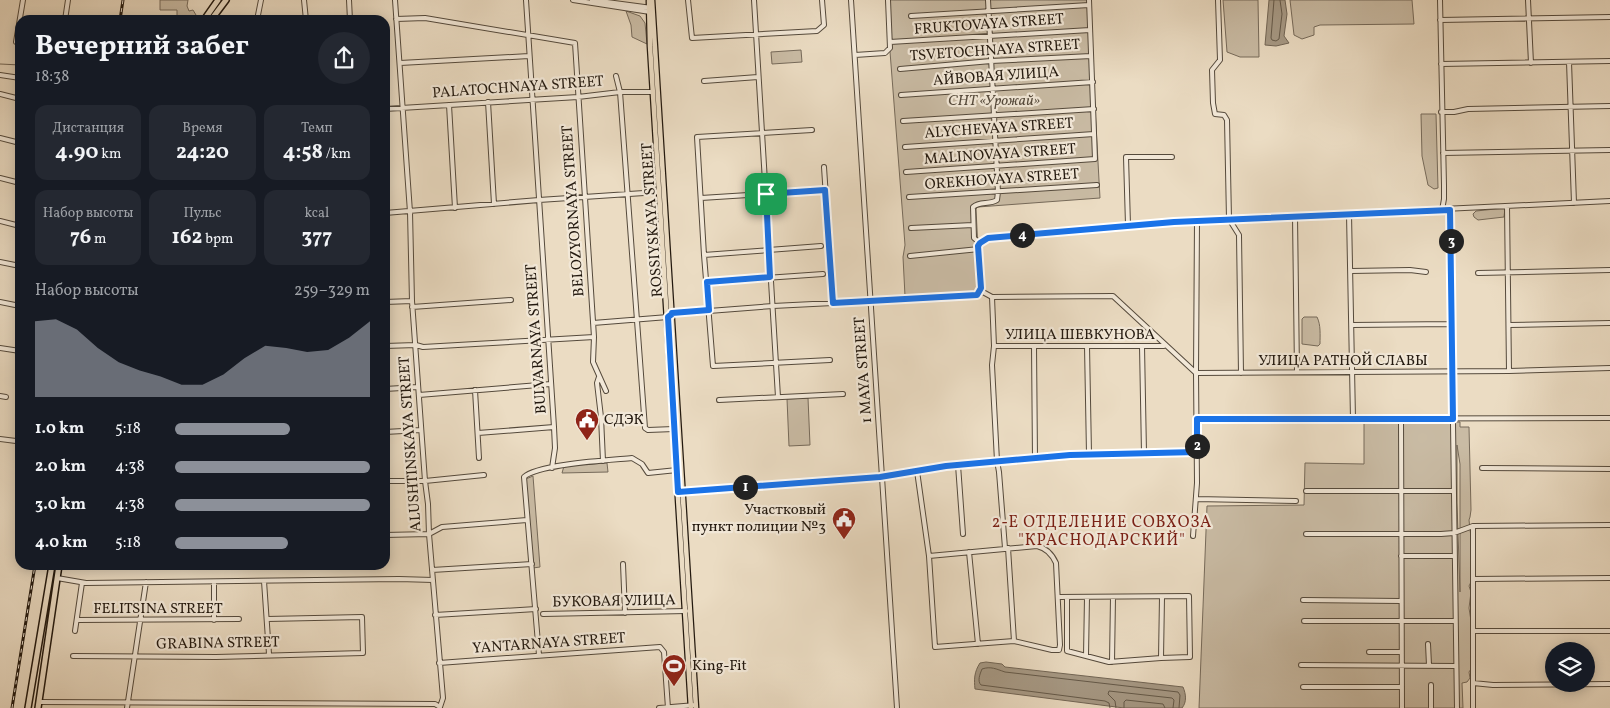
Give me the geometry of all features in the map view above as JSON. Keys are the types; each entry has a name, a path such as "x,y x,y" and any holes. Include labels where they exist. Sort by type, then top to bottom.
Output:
{"highway":[{"path":"208,15 218,0"},
{"path":"215,15 226,0"},
{"path":"28,708 51,570"},
{"path":"38,705 58,570"},
{"path":"41,633 45,630 49,634"}],"main road":[{"name":"ROSSIYSKAYA STREET","path":"650,0 681,492 691,707"},
{"name":"ROSSIYSKAYA STREET","path":"655,91 659,192 670,315 674,429 677,470 681,492 691,707"}],"street":[{"path":"20,15 23,0"},
{"path":"66,15 68,0"},
{"path":"258,15 260,0"},
{"path":"304,0 306,15"},
{"path":"349,0 350,15"},
{"name":"ALUSHTINSKAYA STREET","path":"395,0 410,212 412,307 424,481 428,504 435,616 443,698 441,707"},
{"name":"BULVARNAYA STREET","path":"526,0 554,427 555,448 552,468"},
{"path":"573,0 650,10"},
{"path":"592,0 650,10"},
{"path":"688,0 692,38 817,31 824,25 822,0"},
{"path":"754,0 778,397"},
{"name":"1 MAYA STREET","path":"851,0 896,708"},
{"path":"855,55 885,53 890,48 888,0"},
{"path":"981,242 974,238 973,207 976,204 992,203 996,200 998,192 988,0"},
{"path":"1218,0 1220,60 1212,70 1213,103 1216,114 1226,118 1229,219 1239,235 1241,373"},
{"path":"1440,0 1444,200 1442,210"},
{"path":"1528,0 1531,63"},
{"path":"911,16 1089,2 1094,134"},
{"path":"1440,20 1610,16"},
{"path":"396,19 425,18 528,34"},
{"name":"FRUKTOVAYA STREET","path":"890,42 1090,30"},
{"name":"BELOZYORNAYA STREET","path":"528,34 575,43 594,362 606,391"},
{"path":"400,64 529,56"},
{"name":"TSVETOCHNAYA STREET","path":"900,69 991,61 1092,56"},
{"path":"1441,64 1610,61"},
{"path":"1569,62 1574,203"},
{"path":"0,75 15,77"},
{"path":"616,76 620,92 645,428 648,430 674,429"},
{"path":"704,81 758,77"},
{"name":"АЙВОВАЯ УЛИЦА","path":"901,95 1093,82"},
{"name":"PALATOCHNAYA STREET","path":"390,109 655,91"},
{"path":"0,94 15,98"},
{"path":"488,102 494,204"},
{"path":"449,105 455,208"},
{"path":"1442,112 1468,109 1610,106"},
{"path":"903,121 1094,109"},
{"path":"812,130 697,137 704,255 714,366 830,360"},
{"name":"ALYCHEVAYA STREET","path":"905,147 1094,134"},
{"name":"MALINOVAYA STREET","path":"906,172 1096,160 1094,134"},
{"path":"0,138 15,142"},
{"path":"1443,153 1610,150"},
{"path":"1128,225 1126,157 1172,157"},
{"path":"824,166 833,303"},
{"path":"0,178 15,181"},
{"name":"OREKHOVAYA STREET","path":"909,197 1097,185"},
{"path":"701,198 825,190"},
{"path":"390,213 584,196 659,192"},
{"path":"981,291 978,249 981,242 988,238 1128,225 1197,223 1229,219 1610,202"},
{"path":"1506,206 1509,371"},
{"path":"1450,210 1457,708"},
{"path":"1349,214 1353,419"},
{"path":"1295,216 1297,372"},
{"path":"0,221 15,225"},
{"path":"1193,536 1197,483 1197,223"},
{"path":"912,228 973,225"},
{"path":"704,255 821,246"},
{"path":"910,256 978,249"},
{"path":"0,262 15,265"},
{"path":"1351,270 1410,270 1426,272"},
{"path":"1478,273 1610,270"},
{"path":"707,282 823,274"},
{"path":"593,322 637,319 709,310 973,296 981,291"},
{"path":"981,291 992,296 1113,296 1196,373"},
{"path":"992,296 994,346 992,365 996,461 999,472 1007,548 1014,641"},
{"path":"412,307 510,300"},
{"path":"390,302 412,301"},
{"path":"0,302 15,305"},
{"path":"1509,325 1610,323"},
{"path":"1352,325 1452,324"},
{"path":"390,346 416,345 423,347 594,337"},
{"name":"УЛИЦА ШЕВКУНОВА","path":"994,346 1165,346"},
{"path":"1034,346 1035,459"},
{"path":"1087,346 1089,454"},
{"path":"1142,346 1144,453"},
{"path":"0,348 15,350"},
{"name":"УЛИЦА РАТНОЙ СЛАВЫ","path":"1196,373 1509,371 1610,368"},
{"name":"BELOZYORNAYA STREET","path":"600,376 597,383 603,461"},
{"path":"418,395 551,384"},
{"path":"390,389 418,387"},
{"path":"475,390 478,458"},
{"path":"719,400 842,394"},
{"path":"0,396 6,397"},
{"path":"1197,419 1610,418"},
{"path":"1401,419 1402,708"},
{"path":"478,433 554,427"},
{"path":"390,432 421,430"},
{"path":"0,438 15,441"},
{"path":"681,492 882,476 996,461 1089,454 1197,452"},
{"path":"539,655 524,476 528,473 552,468 557,465 632,458 642,464 648,473 677,470"},
{"path":"958,465 963,534"},
{"path":"1482,468 1610,469"},
{"path":"916,471 929,556 935,647 1014,641 1059,650 1056,563 1051,554 1042,547 1007,548 929,556"},
{"path":"390,480 424,481 484,475"},
{"path":"1306,491 1454,491"},
{"path":"1196,499 1296,501"},
{"path":"390,535 429,534 442,527 528,520"},
{"path":"1306,534 1441,534 1454,533 1473,526 1610,525"},
{"path":"1473,526 1473,708"},
{"path":"969,552 978,644"},
{"path":"1401,556 1452,556"},
{"path":"432,570 532,564"},
{"path":"623,564 625,613"},
{"path":"57,578 82,583 433,580"},
{"path":"1473,579 1610,578"},
{"path":"264,581 268,654"},
{"path":"127,706 146,582"},
{"path":"214,582 214,620"},
{"path":"75,631 82,583"},
{"path":"1058,595 1067,597 1189,596 1190,658 1112,662 1067,651 1067,597"},
{"path":"1161,658 1162,596"},
{"path":"1086,656 1087,597"},
{"path":"1112,662 1113,597"},
{"path":"1303,600 1401,600"},
{"name":"БУКОВАЯ УЛИЦА","path":"435,616 536,609"},
{"name":"БУКОВАЯ УЛИЦА","path":"543,614 686,611"},
{"name":"GRABINA STREET","path":"73,656 133,657 363,653 362,617 267,619"},
{"name":"FELITSINA STREET","path":"77,620 239,620"},
{"path":"1304,621 1455,621"},
{"path":"1473,631 1610,631"},
{"path":"1428,644 1429,665"},
{"name":"YANTARNAYA STREET","path":"439,663 660,647 664,652 668,708"},
{"path":"1369,652 1402,652"},
{"path":"1300,665 1456,666"},
{"path":"1473,684 1610,684"},
{"path":"1431,685 1431,708"},
{"path":"1303,687 1402,687"},
{"path":"659,708 691,707 691,696"},
{"path":"38,705 435,704 441,707"}],"green space":[{"path":"160,0 188,0 187,6 189,11 193,10 196,15 177,15 177,10 160,10"},
{"name":"СНТ «Урожай»","path":"886,0 1089,0 1100,198 978,207 976,209 980,289 976,294 908,298 905,296 903,257 905,245"},
{"path":"1223,0 1258,0 1259,57 1240,57 1227,52"},
{"path":"1290,0 1412,0 1414,24 1320,25 1314,27 1314,35 1302,39 1294,35"},
{"path":"626,11 640,16 645,23 647,44 632,37 631,25"},
{"path":"801,50 802,62 772,64 771,52"},
{"path":"1421,114 1436,114 1438,188 1434,189 1428,185 1422,156"},
{"path":"1505,208 1504,217 1478,220 1473,214 1476,211"},
{"path":"1304,317 1317,317 1320,330 1320,344 1318,346 1302,344 1302,319"},
{"path":"808,398 810,445 789,446 787,399"},
{"path":"1460,422 1460,427 1469,427 1471,669 1469,672 1470,678 1467,682 1462,683 1463,708 1199,708 1207,506 1304,505 1305,463 1364,464 1364,423","holes":["1457,445 1460,464 1460,592"]},
{"path":"607,463 608,472 562,473 564,466"},
{"path":"533,476 540,567 533,568 526,479"}],"water":[{"path":"1269,0 1285,0 1287,14 1284,36 1289,43 1276,46 1265,45"},
{"path":"980,663 1002,664 1005,667 1183,687 1185,695 1184,706 1182,708 1124,708 975,689 977,670"}],"waterway":[{"path":"0,64 15,65"}],"railway":[{"path":"121,15 123,0"},
{"path":"12,708 34,570"}],"place":[{"name":"СДЭК","path":"587,441"},
{"name":"Участковый пункт полиции №3","path":"844,540"},
{"name":"King-Fit","path":"674,687"}],"district":[{"name":"2-Е ОТДЕЛЕНИЕ СОВХОЗА \"КРАСНОДАРСКИЙ\"","path":"1102,532"}],"route":[{"path":"825,190 833,303 977,295 981,288 978,246 988,238 1174,222 1277,216 1450,210 1453,419 1197,419 1197,452 1070,455 1031,460 946,466 880,477 678,492 668,317 672,313 709,310 707,282 770,277 766,194 825,190"}]}
